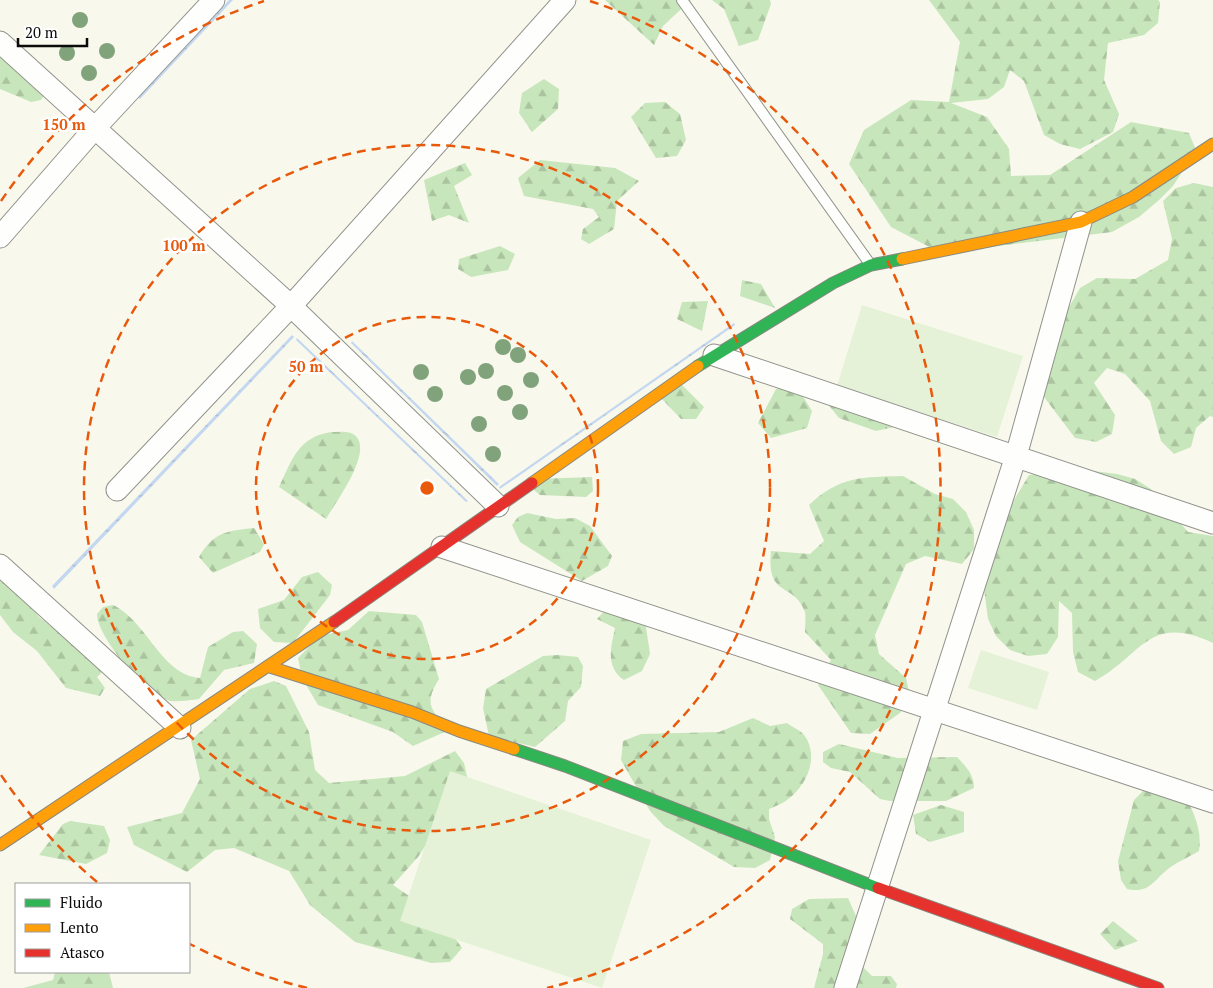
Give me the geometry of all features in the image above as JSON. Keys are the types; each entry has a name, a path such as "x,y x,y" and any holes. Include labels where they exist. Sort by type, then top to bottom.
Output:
{"street":[{"path":"0,237 95,128 214,0"},
{"path":"117,490 290,306 565,0"},
{"path":"0,42 290,306 498,506"},
{"path":"0,845 270,667 714,355 833,283 871,265 1081,222 1102,214 1130,198 1213,144"},
{"path":"845,988 1016,456 1081,222"},
{"path":"714,355 1213,523"},
{"path":"442,547 1213,802"},
{"path":"0,565 180,728"},
{"path":"270,667 412,712 459,731 565,766 877,888 1154,987"}],"lane":[{"path":"682,0 871,265"}],"green space":[{"path":"605,0 691,0 663,26 654,45"},
{"path":"712,0 770,0 771,4 758,40 739,46 724,9"},
{"path":"929,0 1158,0 1160,2 1158,23 1144,35 1108,43 1104,80 1119,114 1113,132 1080,149 1060,144 1044,135 1024,81 1010,70 1004,87 988,99 951,103 987,117 1009,149 1011,176 1050,175 1131,122 1189,133 1196,150 1173,186 1139,217 1112,232 941,253 891,227 849,164 864,130 911,100 949,102 960,42"},
{"path":"0,40 46,93 41,100 31,102 0,89"},
{"path":"544,79 559,89 558,109 532,132 519,113 522,93"},
{"path":"665,102 680,114 686,140 677,156 656,158 631,117 645,103"},
{"path":"540,160 615,168 639,181 617,201 614,229 589,244 581,239 583,229 599,217 593,209 524,196 518,178"},
{"path":"465,163 472,175 454,186 469,223 449,215 432,221 424,180"},
{"path":"1194,183 1213,187 1213,417 1210,416 1196,428 1191,447 1174,454 1161,441 1150,401 1125,374 1107,368 1094,383 1115,415 1112,434 1096,442 1075,438 1041,393 1041,356 1080,288 1097,278 1135,279 1168,260 1172,239 1163,201 1176,188"},
{"path":"500,246 515,254 508,270 471,277 458,269 459,259"},
{"path":"742,280 761,284 775,308 740,296"},
{"path":"708,301 702,331 677,319 682,302"},
{"path":"862,305 1023,356 997,437 837,386"},
{"path":"678,381 704,407 696,419 681,419 661,398"},
{"path":"785,387 802,395 812,411 807,428 771,438 758,423 776,389"},
{"path":"879,394 897,417 894,427 876,431 839,418 827,403"},
{"path":"331,432 351,433 358,439 360,449 358,461 352,474 326,519 279,487 292,459 303,444 320,435"},
{"path":"1078,469 1117,474 1135,479 1151,489 1188,532 1213,536 1213,643 1191,635 1174,633 1160,635 1148,641 1111,671 1095,681 1078,672 1073,652 1072,613 1059,601 1058,637 1047,654 1028,656 1010,650 996,636 988,619 983,581 999,525 1029,475"},
{"path":"903,476 935,494 953,499 966,512 974,530 974,549 962,564 925,556 906,564 875,635 879,654 906,678 910,697 900,713 870,734 851,733 818,685 831,660 805,632 805,612 800,602 782,588 773,576 771,551 810,554 824,541 809,505 831,488 841,483 864,478"},
{"path":"592,477 593,491 586,497 540,495 529,486 536,479"},
{"path":"527,513 556,519 575,518 590,526 612,556 608,566 582,581 520,542 512,525 518,517"},
{"path":"254,528 264,544 260,552 213,573 199,557 210,542 222,534"},
{"path":"0,568 39,617 63,636 110,665 97,677 105,688 100,696 66,688 37,651 13,632 0,615"},
{"path":"318,572 332,585 330,595 293,643 274,642 260,628 258,609 284,600 302,577"},
{"path":"113,605 135,623 164,658 186,675 200,678 208,647 233,632 243,631 257,644 254,663 224,670 199,699 171,701 161,697 137,678 114,651 105,637 97,614 103,607"},
{"path":"607,608 644,614 650,654 642,671 624,680 618,675 612,663 611,649 615,628 597,619"},
{"path":"369,611 416,615 422,622 439,679 431,695 431,706 447,731 413,746 393,732 318,705 302,678 298,658 320,636 348,630"},
{"path":"981,650 1049,672 1037,710 968,688"},
{"path":"543,656 578,657 583,666 581,687 568,701 565,721 535,747 489,736 483,708 486,689"},
{"path":"274,681 286,686 309,732 315,770 329,783 405,776 455,751 464,763 468,781 418,857 393,885 440,917 462,948 450,962 431,963 355,942 310,905 289,871 234,848 215,850 187,872 134,845 127,827 182,813 200,779 191,740 250,689"},
{"path":"753,718 770,726 787,723 800,732 809,743 811,761 805,779 794,794 783,803 769,809 769,819 775,837 770,860 755,868 734,867 664,826 650,811 621,760 623,741 641,734 719,732"},
{"path":"839,744 898,758 957,757 971,775 974,788 946,801 890,801 880,799 850,772 831,768 823,762 823,752"},
{"path":"450,771 651,840 602,988 400,921"},
{"path":"1148,786 1180,787 1198,826 1199,851 1172,866 1146,888 1141,890 1127,889 1121,880 1118,861 1134,800"},
{"path":"941,805 964,812 964,832 930,842 916,834 913,815"},
{"path":"70,821 104,826 110,840 107,853 86,864 39,855 63,824"},
{"path":"848,898 856,916 859,963 872,976 891,976 897,984 896,988 814,988 823,954 823,944 790,919 792,909 809,899"},
{"path":"1113,921 1138,941 1115,950 1100,934"},
{"path":"55,973 109,973 113,988 23,988 53,980"}],"water":[{"path":"229,0 233,0 140,99 138,97"},
{"path":"734,323 735,325 500,489 499,487"},
{"path":"292,335 294,337 54,589 52,586"},
{"path":"297,338 468,501 466,502 296,340"},
{"path":"352,341 499,484 497,486 351,343"}],"traffic: fast":[{"path":"698,366 833,283 871,265 902,259"},
{"path":"514,749 565,766 878,888"}],"traffic: slow":[{"path":"902,259 1081,222 1133,197 1213,144"},
{"path":"532,483 698,366"},
{"path":"0,845 334,622"},
{"path":"270,667 412,712 459,731 514,749"}],"traffic: jam":[{"path":"334,622 532,483"},
{"path":"878,888 1158,988"}]}
